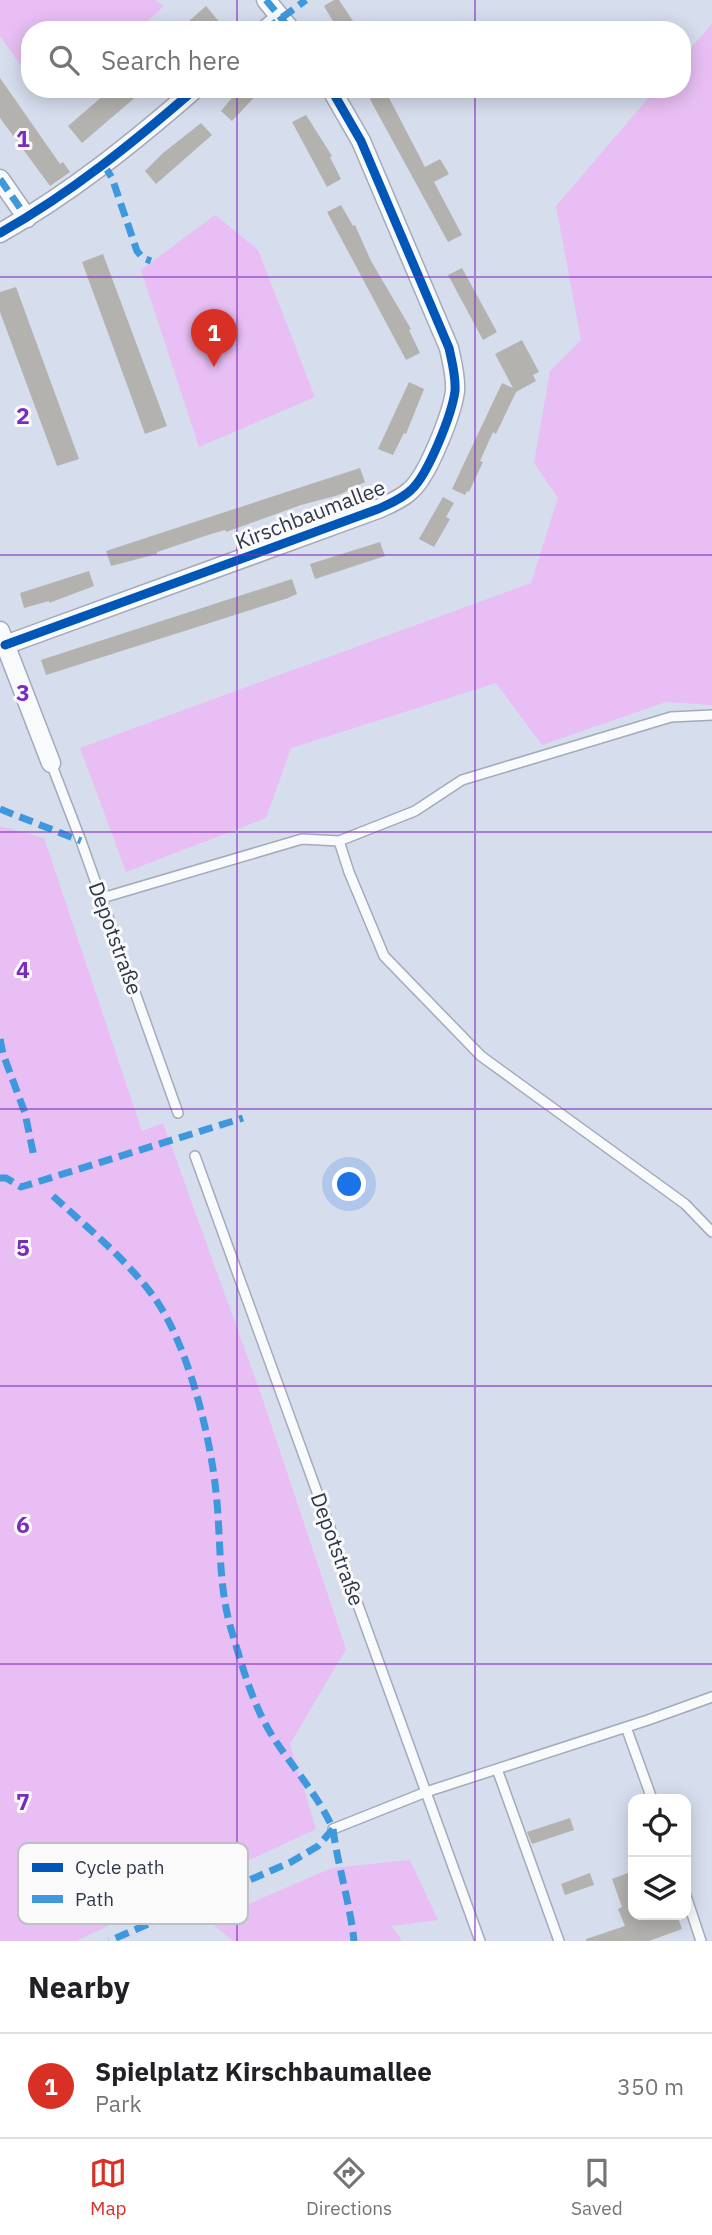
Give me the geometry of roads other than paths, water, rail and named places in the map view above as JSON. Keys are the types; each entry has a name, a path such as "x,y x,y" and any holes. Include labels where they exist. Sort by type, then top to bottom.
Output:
{"street":[{"path":"266,0 284,21"},
{"path":"0,233 27,218 104,165 184,98"},
{"name":"Kirschbaumallee","path":"2,638 378,509 403,497 419,481 453,404 455,389 449,348 361,141 336,98"},
{"path":"0,179 27,218"},
{"path":"2,638 51,763"}],"lane":[{"path":"102,898 302,839 339,841 415,811 462,780 671,717 712,715"},
{"name":"Depotstraße","path":"51,763 178,1114"},
{"path":"339,841 384,956 481,1056 685,1204 712,1232"},
{"name":"Depotstraße","path":"195,1156 480,1941"},
{"path":"333,1829 426,1792 712,1697"},
{"path":"626,1727 650,1794"},
{"path":"497,1769 559,1941"},
{"path":"691,1911 701,1941"}],"place":[{"name":"Spielplatz Kirschbaumallee","path":"214,367"}]}
